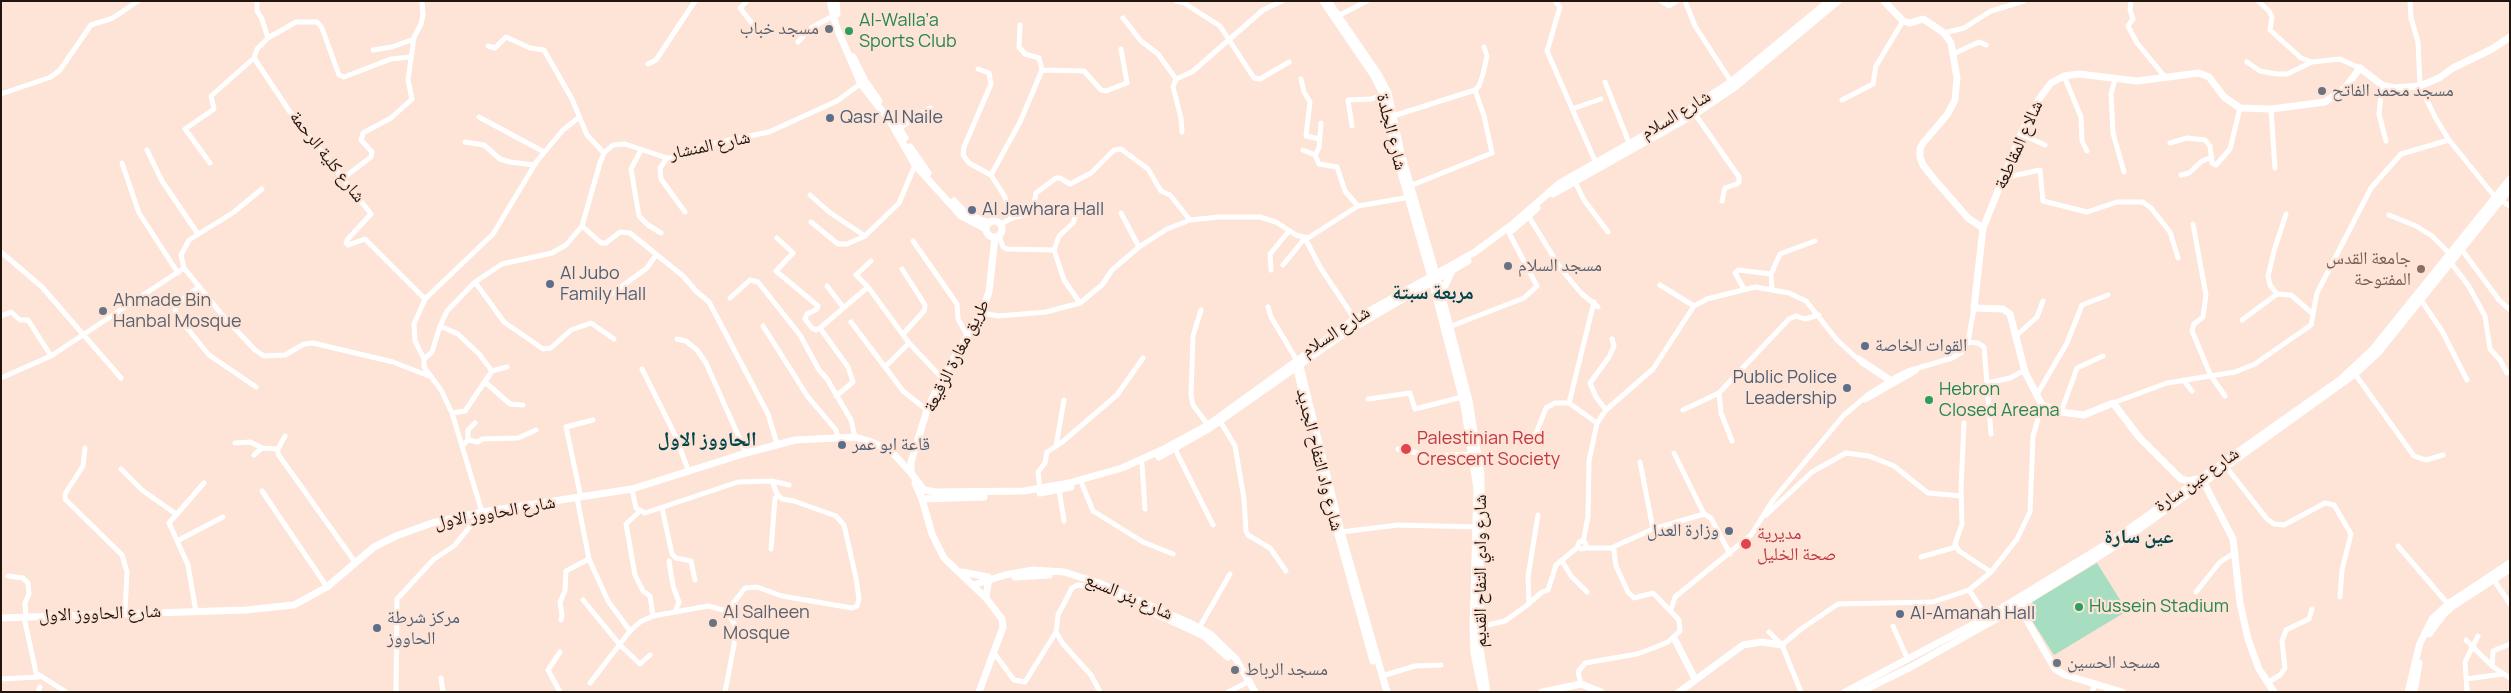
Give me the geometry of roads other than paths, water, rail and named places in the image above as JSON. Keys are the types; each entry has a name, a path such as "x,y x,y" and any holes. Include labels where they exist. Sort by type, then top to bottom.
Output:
{"street":[{"path":"1,94 51,78 60,70 91,25 113,18 138,1"},
{"path":"257,1 256,11 262,20 268,38"},
{"path":"342,179 371,157 372,152 361,140 363,134 391,118 412,99 408,80 410,56 414,39 421,24 422,1"},
{"path":"648,64 656,60 695,1"},
{"path":"747,1 740,8 754,26"},
{"path":"830,1 833,16 863,82 890,121 915,165 961,216 988,226"},
{"path":"836,1 840,25 863,82 900,128 918,161 959,207 988,226"},
{"path":"1176,1 1207,16 1220,26 1229,37 1254,78 1260,79 1289,62"},
{"path":"1182,132 1181,118 1173,86 1176,79 1192,72 1229,37 1263,10 1282,1"},
{"name":"شارع الجلدة","path":"1323,1 1385,86 1410,186 1410,197 1434,278"},
{"name":"شارع الجلدة","path":"1329,1 1336,17 1374,76 1383,95 1393,146 1431,259 1434,278"},
{"path":"1336,17 1367,1"},
{"path":"1555,1 1560,7 1547,51 1595,161"},
{"path":"1661,1 1669,6 1676,1"},
{"path":"1685,1 1695,26 1733,84"},
{"name":"شارع السلام","path":"1450,269 1486,244 1551,189 1595,161 1733,84 1829,1"},
{"name":"شارع السلام","path":"911,473 924,490 936,492 1024,492 1122,468 1162,450 1208,425 1297,363 1353,320 1478,256 1529,217 1554,192 1695,114 1838,1"},
{"path":"1884,1 1903,22 1910,23 1923,20 1944,33 1951,42 1957,84 1955,100 1947,115 1923,143 1920,158 1923,165 1968,218 1983,228"},
{"path":"1944,33 1964,28 1991,12 2024,1"},
{"path":"2131,1 2130,10 2134,19 2128,26 2137,43 2166,77"},
{"path":"2258,1 2270,11 2272,17 2270,30 2300,58 2312,62"},
{"path":"2410,1 2411,18 2418,42 2420,86 2435,117 2449,140 2498,198 2510,206"},
{"path":"798,42 811,28 833,16"},
{"path":"1123,18 1141,41 1158,54 1176,79"},
{"path":"210,163 185,129 214,109 211,96 254,58 257,49 268,38 296,22 317,22 322,28 339,74 344,77 391,59 410,56"},
{"path":"1842,100 1873,84 1876,66 1903,22"},
{"path":"992,175 1020,122 1042,70 1039,58 1025,54 1019,48 1020,26"},
{"path":"2247,62 2260,71 2287,74 2312,62 2340,59 2360,68 2382,85 2394,88 2420,86 2439,78 2510,36"},
{"path":"424,359 432,352 447,311 476,282 502,264 552,253 566,245 582,226 604,153 587,135 583,124 578,118 572,99 544,50 530,48 506,37 495,48 488,46"},
{"path":"374,50 392,47 414,39"},
{"path":"1953,54 1980,42 1986,45"},
{"path":"1394,116 1475,90 1479,86 1483,74 1486,56 1484,47"},
{"path":"1042,70 1084,71 1101,90 1105,91 1127,83 1121,49"},
{"name":"شارع كلية الرحمة","path":"254,58 290,112 370,214 369,218 346,243 348,245 365,239 425,299"},
{"path":"2088,151 2082,141 2081,117 2064,76 2079,74 2137,80 2193,73 2204,74 2224,97 2240,108 2271,109 2325,102 2345,88 2360,68"},
{"path":"978,69 989,73 991,84 963,153 968,162 992,175 1005,197 1012,218"},
{"name":"شالاع المقاطعة","path":"1974,308 1983,228 2021,134 2044,91 2051,83 2064,76"},
{"path":"1301,79 1304,92 1310,102 1306,136 1319,139"},
{"path":"2115,79 2111,94 2113,133 2124,172"},
{"name":"شارع المنشار","path":"604,153 608,148 618,143 667,158 676,157 705,145 769,132 837,101 863,82"},
{"path":"1605,82 1629,143"},
{"path":"2382,85 2380,114 2386,141"},
{"path":"1410,186 1492,153 1484,116 1475,90"},
{"path":"1352,126 1348,100 1371,99 1383,95"},
{"path":"1572,109 1601,99"},
{"path":"900,128 930,108"},
{"path":"2170,143 2187,138 2203,139 2210,146 2212,163 2216,165 2230,149 2240,108"},
{"path":"2271,109 2275,168"},
{"path":"1695,114 1739,177 1740,182 1725,188 1722,200"},
{"path":"479,117 499,125 544,152"},
{"path":"396,692 397,599 434,559 454,546 482,512 452,413 441,390 424,368 424,359 415,341 414,324 425,299 492,234 534,165 563,130 578,118"},
{"path":"1321,123 1315,154 1318,164 1337,168 1345,191 1358,206"},
{"path":"2021,134 2045,145"},
{"path":"1664,605 1730,554 1751,534 1764,517 1773,500 1831,428 1862,400 1891,381 1958,355 1968,342 1974,308 2006,311 2012,318 2025,370 2036,396 2042,405 2061,412 2084,415 2167,383 2235,372 2255,364 2312,325 2317,293 2370,188 2385,170 2401,154 2449,140"},
{"path":"465,142 484,145 500,159 534,165"},
{"path":"1001,224 1012,218 1033,212 1036,193 1057,178 1070,184 1091,173 1114,150 1121,149 1148,169 1161,191 1170,195 1190,220"},
{"path":"147,150 162,181 198,234"},
{"path":"641,150 631,168 639,216 648,225 661,233"},
{"path":"1303,150 1315,154"},
{"path":"2181,175 2189,173 2202,161 2212,157"},
{"path":"667,158 660,168 661,179 685,212"},
{"path":"122,164 139,214 178,273"},
{"path":"811,222 838,244 847,244 865,236 898,204 915,165"},
{"path":"2003,178 2040,170 2043,201 2087,212 2117,202 2143,202 2151,208 2170,232 2178,258"},
{"path":"2510,178 2498,198 2459,248 2499,300 2510,310"},
{"path":"1574,180 1584,200 1608,232"},
{"path":"262,189 234,212 189,240 181,255 184,268 199,287 261,354 280,356 304,344 313,343 393,362 430,376"},
{"path":"2498,198 2510,189"},
{"path":"810,195 829,212 865,236"},
{"path":"1283,266 1305,238 1326,228 1358,206 1410,197"},
{"path":"1078,209 1073,223 1059,236 1054,250 1064,280 1080,303"},
{"path":"1121,213 1139,247"},
{"path":"2277,294 2270,285 2268,276 2286,214"},
{"path":"2389,215 2416,226 2432,236 2450,254"},
{"path":"981,313 999,316 1046,312 1080,303 1102,285 1112,270 1139,247 1167,229 1190,220 1218,216 1260,217 1271,220 1305,238 1353,320 1361,324"},
{"path":"1529,217 1561,269 1581,293 1598,306"},
{"path":"988,226 994,221 1001,224"},
{"path":"997,236 1002,231 1001,224"},
{"path":"2194,224 2206,295 2203,317 2194,324 2192,331 2211,376 2225,396"},
{"path":"582,226 601,243 620,232 628,232 683,276 711,304 768,414 777,444"},
{"path":"988,226 989,235 997,236"},
{"path":"1271,270 1270,254 1289,230"},
{"path":"1449,328 1524,298 1537,286 1509,233"},
{"path":"997,236 1003,247 1007,249 1054,250"},
{"name":"طريق مغارة الزقيعة","path":"911,473 914,454 928,410 942,378 981,313 989,292 997,236"},
{"path":"778,238 793,253 776,271 815,302 818,309 807,314 805,319 812,328 816,330 820,328 868,287"},
{"path":"913,241 957,304 958,319 967,335"},
{"path":"1772,289 1771,274 1780,254 1815,241"},
{"name":"شارع عين سارة","path":"1845,692 2017,603 2113,540 2358,365 2450,254 2459,248"},
{"name":"شارع عين سارة","path":"1860,692 1911,667 2117,545 2356,374 2377,354 2451,263 2459,248"},
{"path":"1,252 42,287 85,334 121,378"},
{"path":"607,297 646,268 656,254"},
{"path":"1419,290 1439,297 1446,281 1450,269 1431,259"},
{"path":"871,261 856,276 868,287 904,333 909,344 942,378"},
{"path":"2451,263 2468,285 2485,316 2489,346 2507,373"},
{"path":"1,378 51,356 184,268"},
{"path":"902,270 925,305 924,311 904,333"},
{"path":"1744,289 1735,273 1738,270 1771,274"},
{"name":"شارع السلام","path":"922,499 1025,496 1059,490 1123,473 1175,449 1220,421 1285,374 1297,363 1419,290 1434,278"},
{"name":"شارع وادي التفاح القديم","path":"1434,278 1476,454"},
{"path":"730,298 748,281 757,281 800,335 811,357 827,378 851,420 855,437 891,451 900,458 911,473 922,499 932,534 944,558 975,586 998,611 1003,627 980,692"},
{"path":"476,282 504,322 542,349 551,348 571,330 591,323 614,339"},
{"path":"1660,285 1694,306"},
{"path":"828,286 844,307"},
{"path":"199,287 176,304 174,310 209,355 256,387"},
{"path":"1581,548 1578,543 1584,542 1588,517 1589,461 1597,423 1606,410 1653,369 1694,306 1706,299 1755,287 1789,293 1806,301 1837,340 1858,358 1891,381"},
{"path":"2242,320 2277,294 2291,295 2313,314"},
{"path":"2036,396 2067,343 2082,305 2108,295"},
{"name":"شارع وادي التفاح القديم","path":"1439,297 1469,401 1483,498 1479,527 1474,653 1482,692"},
{"path":"2421,300 2442,331 2468,380"},
{"path":"2017,335 2037,317 2043,301"},
{"path":"1569,403 1594,302"},
{"path":"1268,307 1271,317 1297,363"},
{"path":"1201,310 1192,336 1191,395 1194,406 1208,425"},
{"path":"1,316 12,312 20,320 28,320 51,356"},
{"path":"1683,410 1719,393 1789,319 1796,316 1805,319 1819,315"},
{"path":"852,322 903,391 928,410"},
{"path":"440,326 458,334 479,354 492,371"},
{"path":"763,326 808,397 836,430 838,438"},
{"path":"820,328 848,368 853,382 836,396"},
{"path":"677,339 686,341 706,362 746,453"},
{"path":"1606,410 1596,397 1590,383 1609,357 1614,346 1612,339"},
{"path":"1968,342 1978,342 1984,347 1991,434"},
{"path":"885,367 909,344"},
{"path":"2061,412 2076,368 2103,356"},
{"path":"1040,489 1038,470 1045,463 1047,452 1117,395 1143,358"},
{"name":"شارع واد التفاح الجديد","path":"1297,363 1298,379 1328,500 1382,692"},
{"name":"شارع واد التفاح الجديد","path":"1297,363 1387,692"},
{"path":"452,413 465,410 492,371 507,367"},
{"path":"642,369 664,410 689,472"},
{"path":"1988,382 2010,378 2025,370"},
{"path":"1285,374 1298,379"},
{"path":"2356,374 2414,456 2426,460 2444,455"},
{"path":"2183,380 2192,391"},
{"path":"485,382 510,404 523,405"},
{"path":"1368,399 1410,393 1415,409 1462,397"},
{"path":"1719,393 1721,414 1732,441"},
{"path":"1056,446 1064,400"},
{"path":"1535,436 1546,408 1555,403 1569,403 1597,423"},
{"path":"2113,403 2144,443 2181,479 2189,481 2197,479 2204,483 2233,539 2240,603 2248,639 2255,662 2274,692"},
{"path":"1679,692 1743,644 1761,642 1782,645 1830,608 1842,603 1933,602 1969,590 1991,572 2017,539 2030,512 2033,436 2042,405"},
{"path":"593,420 566,427 589,559 608,601 630,631"},
{"path":"1220,421 1235,446 1248,535 1270,548 1286,571"},
{"path":"463,445 468,440 468,430 475,423"},
{"path":"1964,423 1961,496 1962,524 1955,540 1956,547 1991,572"},
{"path":"468,440 478,442 482,439 518,438 536,430"},
{"path":"285,436 278,449 278,454 355,562"},
{"name":"شارع الحاووز الاول","path":"1,618 125,612 196,612 294,605 327,587 374,547 396,536 432,524 482,512 632,489 746,453 795,440 855,437"},
{"path":"235,443 250,442 262,448 278,449"},
{"path":"85,448 84,466 70,486 65,499 122,555 127,572 125,612"},
{"path":"254,455 262,448"},
{"path":"1175,449 1213,525"},
{"path":"1398,449 1433,456 1476,454"},
{"path":"1674,453 1704,514 1711,518 1730,554"},
{"path":"1764,517 1779,506 1812,472 1846,453 1869,456 1894,466 1928,493 1961,496"},
{"path":"900,458 907,460 914,454"},
{"path":"1640,462 1653,529"},
{"path":"1142,464 1145,508"},
{"path":"2227,468 2267,519 2277,525 2284,525 2325,503 2334,505 2351,534 2342,570 2340,597"},
{"path":"122,469 142,490 176,514"},
{"path":"639,512 645,513 662,508 738,482 772,481 790,485"},
{"path":"727,611 744,588 757,587 782,596 852,608 857,606 859,599 856,578 844,525 836,516 778,496 772,481"},
{"path":"196,612 188,565 169,524 170,520 204,483"},
{"path":"1082,484 1093,511 1143,542 1173,554"},
{"path":"632,489 639,512"},
{"path":"1059,490 1064,521"},
{"path":"262,491 327,587"},
{"path":"771,548 775,498 778,496"},
{"path":"662,508 672,554 676,558 691,561 695,580"},
{"path":"639,512 626,524 635,575 643,592 650,596 653,616"},
{"path":"1476,628 1505,621 1542,592 1548,590 1552,572 1562,560 1581,548 1611,548 1653,529 1704,514"},
{"path":"1529,604 1528,577 1538,515"},
{"path":"177,541 223,517"},
{"path":"1342,532 1398,525 1479,527"},
{"path":"2398,546 2448,604"},
{"path":"1922,557 1956,547"},
{"path":"1581,684 1578,672 1584,663 1637,654 1656,648 1674,638 1681,627 1679,620 1671,609 1664,605 1653,593 1634,598 1628,592 1616,566 1614,550 1611,548"},
{"path":"2196,592 2220,562 2234,553"},
{"path":"560,620 562,615 560,602 565,590 566,571 589,559"},
{"path":"669,560 673,586 679,602 675,612"},
{"path":"1562,560 1571,576 1586,592"},
{"path":"2408,692 2423,636 2432,619 2448,604 2510,563"},
{"path":"953,566 970,575 996,577"},
{"path":"2414,692 2423,649 2432,629 2453,606 2510,569"},
{"name":"شارع بئر السبع","path":"975,586 996,577 1033,570 1078,575 1199,628 1223,645 1236,659 1255,692"},
{"path":"1199,628 1230,574"},
{"name":"شارع بئر السبع","path":"975,586 1016,577 1052,575 1077,578 1204,636 1230,659 1246,682 1250,692"},
{"path":"8,576 23,578 28,583 29,594 25,617 33,667 40,677 66,692"},
{"path":"2494,580 2509,606"},
{"path":"986,598 988,584"},
{"path":"994,654 1014,680 1025,682 1056,632 1058,615 1072,588 1078,584 1098,587"},
{"path":"1969,590 1987,617"},
{"path":"1671,609 1675,597"},
{"path":"583,600 620,645 640,664 650,655"},
{"path":"2017,603 2055,669 2066,675 2122,692"},
{"path":"590,683 630,631 640,622 653,616 708,606 727,611 733,618 735,628 734,645 725,692"},
{"path":"2267,683 2280,675 2285,668 2282,641 2286,630 2309,619 2312,609"},
{"path":"1893,626 1908,660"},
{"name":"شارع وادي التفاح القديم","path":"1476,628 1487,692"},
{"path":"1056,632 1063,644 1092,675 1100,692"},
{"path":"1769,632 1782,645 1801,692"},
{"path":"2467,692 2465,662 2478,636"},
{"path":"1674,638 1695,680"},
{"path":"2466,640 2492,666 2510,678"},
{"path":"2492,666 2493,651 2510,644"},
{"path":"560,652 548,670 560,692"},
{"path":"1382,676 1415,666 1441,664"},
{"path":"2466,679 2503,674"},
{"path":"1,678 40,677"},
{"path":"441,678 442,692"},
{"path":"1228,692 1246,682"},
{"path":"2092,692 2096,683"},
{"path":"1542,692 1581,684 1601,692"}],"place":[{"name":"مسجد خباب","path":"829,29"},
{"name":"Al-Walla’a Sports Club","path":"849,31"},
{"name":"مسجد محمد الفاتح","path":"2322,91"},
{"name":"Qasr Al Naile","path":"830,118"},
{"name":"Al Jawhara Hall","path":"972,210"},
{"name":"مسجد السلام","path":"1508,266"},
{"name":"جامعة القدس المفتوحة","path":"2421,269"},
{"name":"Al Jubo Family Hall","path":"550,284"},
{"name":"Ahmade Bin Hanbal Mosque","path":"103,311"},
{"name":"القوات الخاصة","path":"1865,346"},
{"name":"Public Police Leadership","path":"1847,388"},
{"name":"Hebron Closed Areana","path":"1929,400"},
{"name":"قاعة ابو عمر","path":"842,445"},
{"name":"Palestinian Red Crescent Society","path":"1406,449"},
{"name":"وزارة العدل","path":"1729,531"},
{"name":"مديرية صحة الخليل","path":"1746,544"},
{"name":"Hussein Stadium","path":"2079,607"},
{"name":"Al-Amanah Hall","path":"1900,614"},
{"name":"Al Salheen Mosque","path":"713,623"},
{"name":"مركز شرطة الحاووز","path":"377,628"},
{"name":"مسجد الحسين","path":"2057,663"},
{"name":"مسجد الرباط","path":"1235,670"}],"district":[{"name":"مربعة سبتة","path":"1433,293"},
{"name":"الحاووز الاول","path":"707,440"},
{"name":"عين سارة","path":"2139,537"}]}
